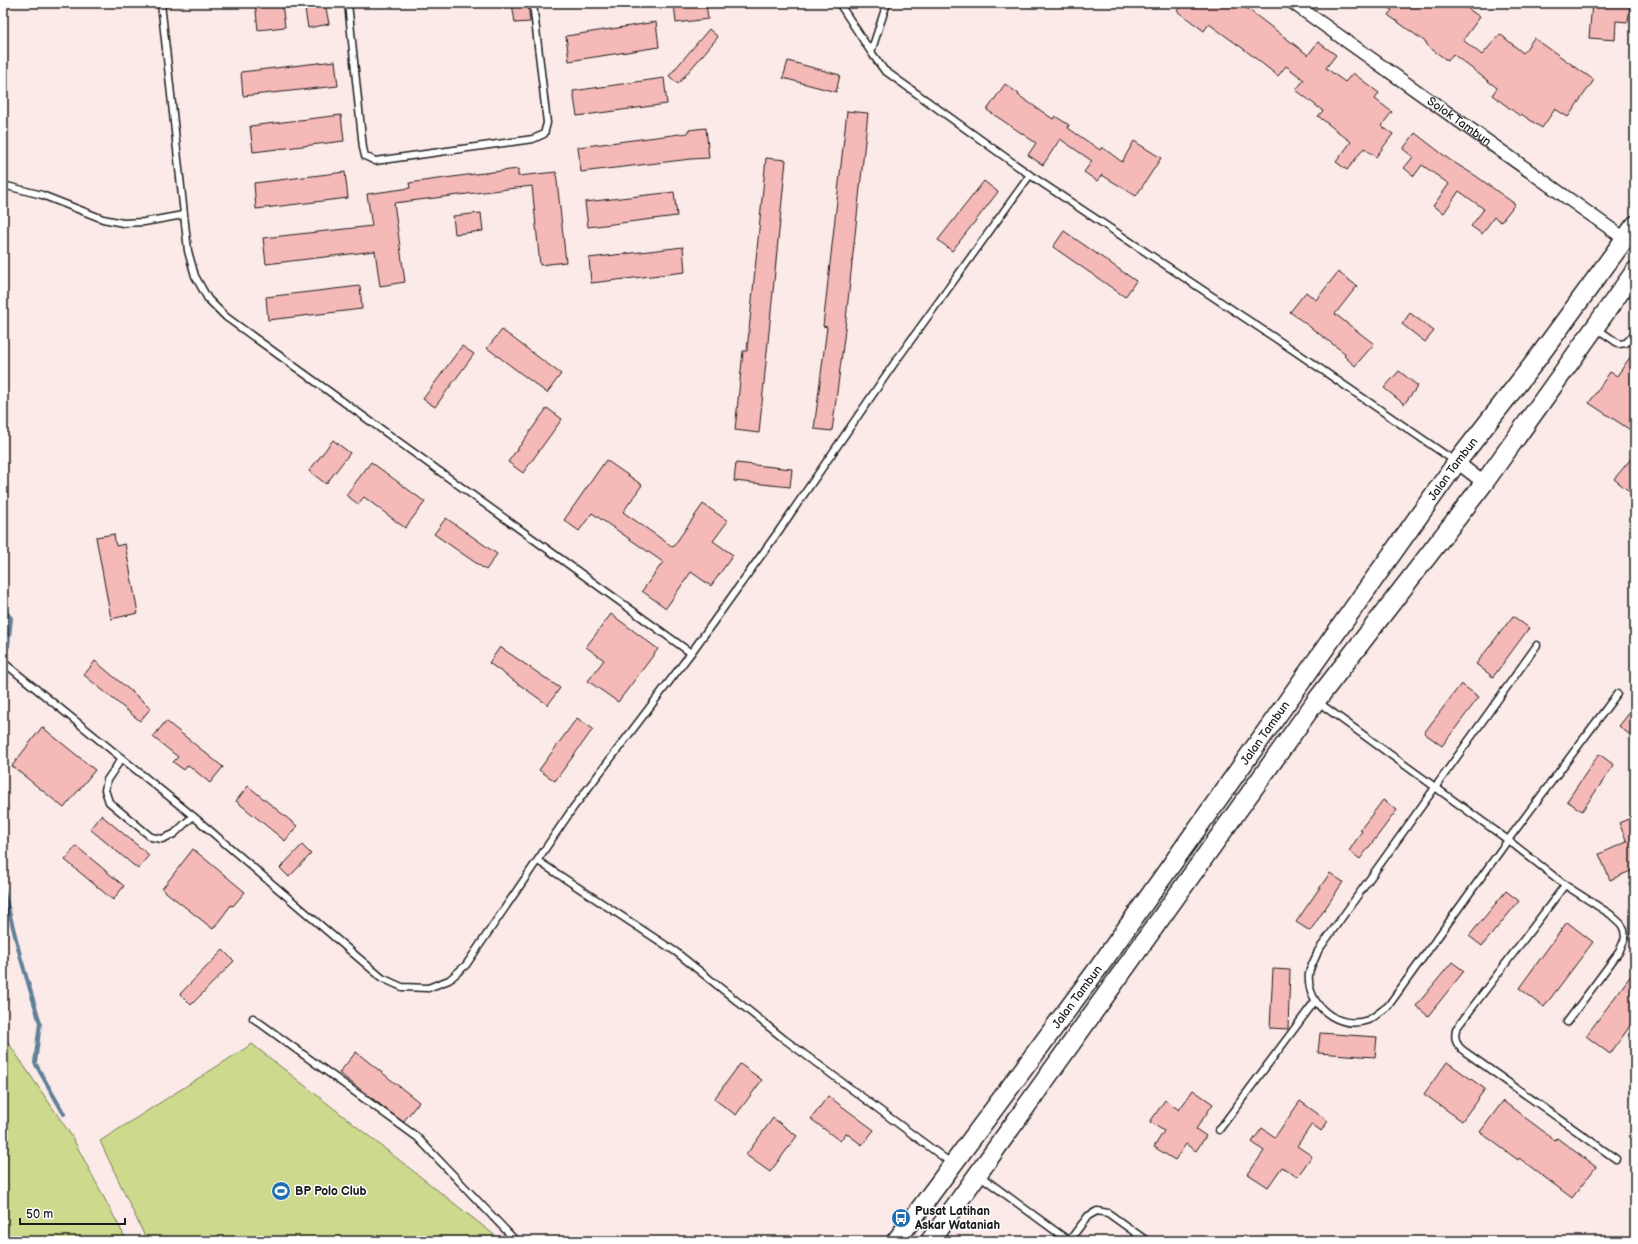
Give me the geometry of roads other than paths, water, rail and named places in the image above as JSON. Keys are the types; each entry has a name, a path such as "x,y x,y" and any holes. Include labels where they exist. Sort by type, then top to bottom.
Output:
{"main road":[{"name":"Jalan Tambun","path":"896,1241 1104,961 1457,462 1534,364 1630,232"},
{"name":"Jalan Tambun","path":"930,1241 1316,701 1484,483 1635,272"},
{"path":"902,1241 908,1224"}],"street":[{"name":"Solok Tambun","path":"1293,3 1630,232"},
{"path":"1457,462 1484,483"}],"lane":[{"path":"161,3 188,251 195,276 208,299 226,317 691,653"},
{"path":"348,3 363,148 365,156 374,161 533,140 544,134 547,123 533,3"},
{"path":"839,3 884,70 1030,175 1296,352 1457,462"},
{"path":"871,52 887,3"},
{"path":"3,662 193,816 382,978 402,987 428,988 449,980 466,965 573,808 691,653 778,532 893,366 1030,175"},
{"path":"3,185 42,195 103,219 123,223 144,222 184,215"},
{"path":"1595,327 1619,344 1626,343 1635,333"},
{"path":"1537,645 1318,951 1309,973 1310,988 1315,1001 1327,1014 1339,1020 1352,1023 1368,1020 1388,1006 1508,840 1617,694"},
{"path":"1316,701 1386,750 1508,840 1565,885 1610,914 1621,924 1624,930 1625,938 1620,952 1567,1022"},
{"path":"122,758 107,780 105,790 109,802 151,837 162,839 174,834 193,816"},
{"path":"538,861 676,952 784,1039 953,1164"},
{"path":"1565,885 1456,1029 1456,1042 1464,1051 1616,1159"},
{"path":"1219,1130 1315,1001"},
{"path":"253,1018 417,1137 516,1241"},
{"path":"978,1174 1069,1241 1088,1216 1097,1211 1108,1213 1147,1241"}],"waterway":[{"path":"3,609 11,618 8,646"},
{"path":"3,888 21,959 40,1023 35,1063 64,1114"}],"place":[{"name":"BP Polo Club","path":"281,1191"},
{"name":"Pusat Latihan Askar Wataniah","path":"901,1218"}]}
